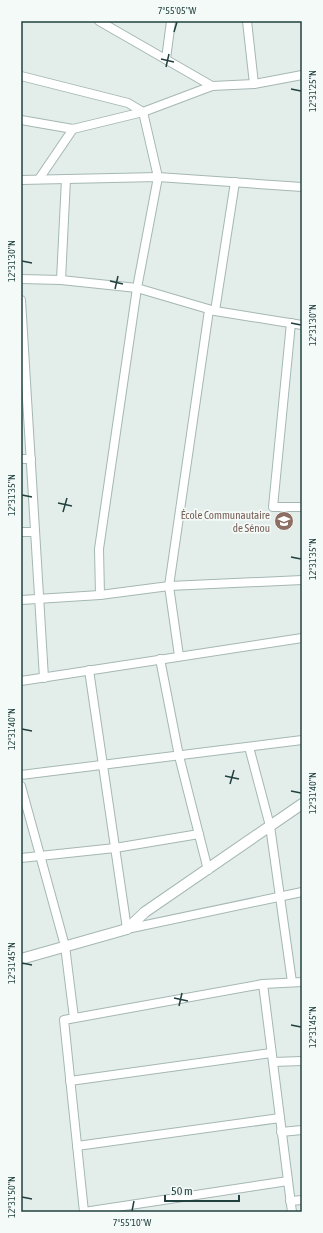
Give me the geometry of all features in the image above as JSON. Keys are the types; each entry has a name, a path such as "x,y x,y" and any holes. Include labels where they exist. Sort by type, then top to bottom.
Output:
{"street":[{"path":"98,21 212,86"},
{"path":"166,59 171,21"},
{"path":"247,21 254,84"},
{"path":"21,120 73,128 143,112 212,86 254,84 302,75"},
{"path":"21,76 128,104 143,112 158,177 137,288 99,549 100,595"},
{"path":"39,180 73,128"},
{"path":"21,180 158,177 302,187"},
{"path":"61,280 66,179"},
{"path":"179,656 169,586 212,310 235,182"},
{"path":"21,279 61,280 137,288 212,310 302,325"},
{"path":"21,300 44,678"},
{"path":"291,324 272,507 302,507"},
{"path":"21,459 31,459"},
{"path":"21,532 35,532"},
{"path":"21,600 100,595 169,586 302,580"},
{"path":"21,681 302,638"},
{"path":"160,659 179,756 208,870"},
{"path":"89,670 127,929"},
{"path":"21,775 103,766 302,740"},
{"path":"249,747 270,826 292,982"},
{"path":"21,786 65,946 74,1018"},
{"path":"127,929 145,912 302,804"},
{"path":"21,858 115,848 199,834"},
{"path":"21,958 127,929 302,892"},
{"path":"288,1181 84,1212 64,1020 263,984 302,982"},
{"path":"263,984 292,1212"},
{"path":"70,1081 271,1053"},
{"path":"272,1062 302,1061"},
{"path":"77,1146 280,1118"},
{"path":"281,1132 302,1130"},
{"path":"290,1201 302,1200"}],"place":[{"name":"École Communautaire de Sénou","path":"284,521"}]}
